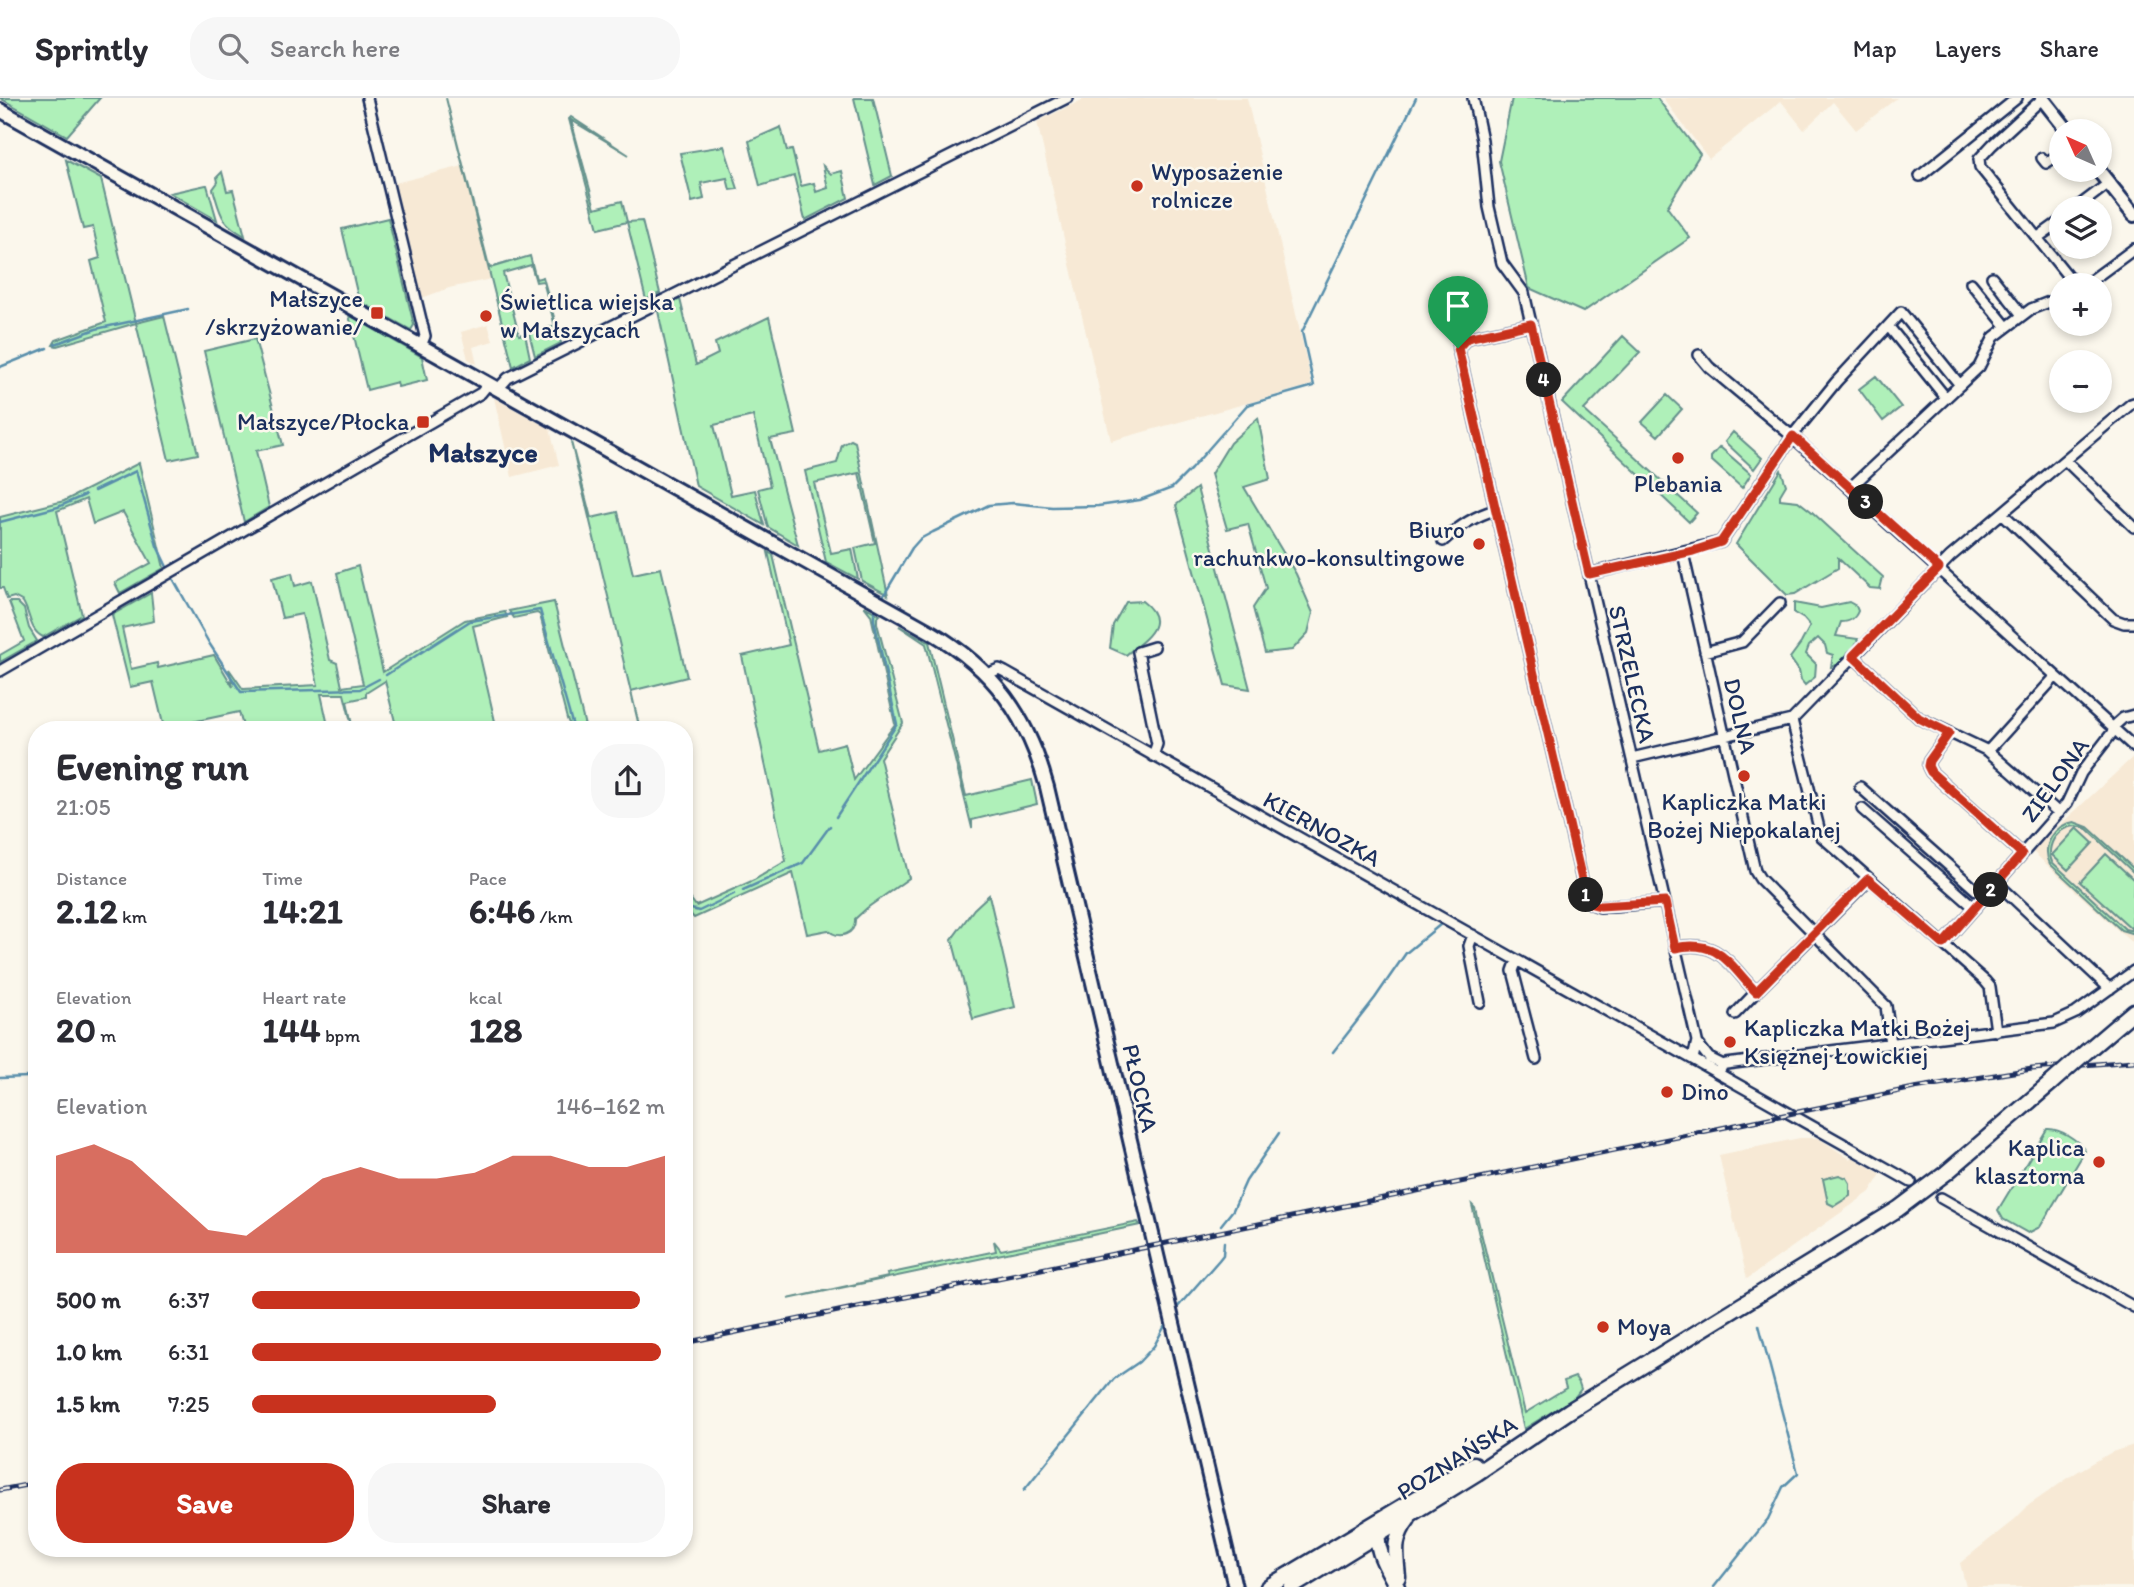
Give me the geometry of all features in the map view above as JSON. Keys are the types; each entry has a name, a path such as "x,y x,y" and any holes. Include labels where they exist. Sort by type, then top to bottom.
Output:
{"main road":[{"path":"2043,98 2059,119"},
{"name":"PŁOCKA","path":"0,110 881,603 958,649 987,674 1010,703 1027,731 1037,752 1047,787 1230,1562 1240,1585"},
{"path":"2109,183 2134,215"},
{"name":"POZNAŃSKA","path":"1292,1587 1923,1191 2134,1010"},
{"name":"POZNAŃSKA","path":"1268,1587 1501,1447 1558,1418"},
{"name":"POZNAŃSKA","path":"1378,1534 1382,1524 1400,1507"},
{"path":"1397,1582 1395,1541 1401,1528 1415,1511"},
{"path":"1360,1532 1378,1534 1378,1548 1397,1582"},
{"path":"1336,1560 1357,1552 1370,1552 1380,1559 1397,1582"}],"street":[{"path":"366,98 425,336 421,345"},
{"path":"0,671 493,386 1067,98"},
{"name":"STRZELECKA","path":"1473,98 1482,140 1489,207 1502,263 1524,293 1698,1044"},
{"path":"1920,176 2017,98"},
{"path":"2043,98 1979,159 1980,167 2065,273"},
{"path":"2042,158 2046,163 2049,161"},
{"path":"2092,196 2109,183"},
{"path":"2037,238 2049,229"},
{"path":"2101,273 2134,249"},
{"path":"1992,277 2022,315"},
{"path":"1971,282 2007,327"},
{"path":"1850,488 1979,368 1994,337 2022,315 2049,303"},
{"path":"1589,574 1721,542 1793,436 1836,382 1901,312 1960,385"},
{"path":"1531,324 1467,338 1458,348 1495,510 1586,897 1592,904 1600,906 1665,902"},
{"path":"1889,327 1946,398"},
{"path":"1699,355 1709,367 1793,436 2134,747"},
{"path":"1632,758 1792,720 1939,568 2134,403"},
{"path":"2065,460 2134,527"},
{"path":"1443,541 1457,527 1476,516 1495,510"},
{"path":"2002,513 2113,619 2134,623"},
{"name":"DOLNA","path":"1683,553 1755,871 1886,1006 1891,1044"},
{"path":"1705,652 1742,642 1780,603"},
{"path":"1153,756 1157,744 1138,652 1154,647"},
{"path":"1853,656 1919,718 1988,751 2059,813"},
{"name":"KIERNOZKA","path":"987,674 999,669 1693,1059 1720,1069"},
{"path":"1988,751 2056,676"},
{"path":"2114,728 2123,718 2134,716"},
{"path":"1792,720 1821,836 1990,987 1996,1031"},
{"name":"ZIELONA","path":"1943,944 2059,813 2074,791 2081,773 2114,728"},
{"path":"1949,733 1929,761 1931,772 2022,854"},
{"path":"1860,787 1984,897"},
{"path":"1862,809 1975,908"},
{"path":"1735,1014 1868,879"},
{"path":"1997,883 2110,989"},
{"path":"1473,935 1469,946 1480,1002"},
{"path":"1675,948 1693,944 1706,946 1717,952 1756,992"},
{"path":"1517,960 1513,971 1536,1059"},
{"path":"1720,1069 2030,1027 2065,1019 2134,971"},
{"path":"1693,1059 1698,1044"},
{"path":"1698,1044 1720,1069 1911,1182"},
{"path":"1941,1198 2134,1307"}],"shaded area":[{"path":"1086,98 1247,98 1312,385 1111,441 1037,122"},
{"path":"1663,98 1897,98 1856,130 1833,102 1804,130 1781,101 1709,159"},
{"path":"463,166 491,279 449,288 419,299 391,184"},
{"path":"488,324 493,341 473,347 477,364 468,359 461,332"},
{"path":"494,398 550,429 559,465 512,477"},
{"path":"2134,756 2134,945 2032,851"},
{"path":"1800,1138 1818,1138 1850,1159 1852,1157 1881,1174 1870,1192 1747,1279 1719,1155"},
{"path":"2134,1445 2134,1587 1966,1587 1960,1563 2029,1505 2077,1472 2112,1452"}],"green space":[{"path":"0,98 100,98 67,136"},
{"path":"446,98 489,266 490,268 530,256 536,279 543,277 561,343 535,356 529,333 555,326 543,281 536,282 531,265 503,273 519,335 525,334 530,358 513,367"},
{"path":"854,98 873,98 892,176 875,185"},
{"path":"1512,98 1657,98 1700,154 1667,207 1690,238 1583,312 1529,288 1499,161"},
{"path":"571,117 629,155 571,120 595,208 622,201 627,222 598,229 569,119"},
{"path":"781,127 787,151 792,150 801,186 814,183 816,192 828,188 823,166 831,174 842,171 848,198 805,220 794,176 760,186 749,141"},
{"path":"724,146 738,189 730,190 727,178 701,183 704,199 692,202 680,153"},
{"path":"66,160 101,179 136,323 57,346 53,345 56,340 106,322 91,261 100,258 93,227 83,229"},
{"path":"222,172 227,191 233,190 245,236 226,222 220,212 213,189"},
{"path":"206,185 217,220 170,193"},
{"path":"388,218 414,325 411,330 359,301 342,229"},
{"path":"642,221 660,293 646,300 627,222"},
{"path":"680,299 696,365 718,354 715,343 769,317 796,434 770,439 798,545 768,527 758,489 770,486 753,416 714,425 731,495 755,490 764,525 696,486 658,311"},
{"path":"349,315 422,357 427,380 398,387 397,382 367,390"},
{"path":"164,316 198,454 169,460 136,323"},
{"path":"1623,336 1640,352 1584,410 1697,513 1689,522 1562,402"},
{"path":"255,339 283,445 256,451 269,507 244,522 204,351"},
{"path":"1876,376 1901,407 1883,421 1859,389"},
{"path":"1667,395 1682,409 1658,436 1642,422"},
{"path":"1258,418 1270,479 1244,487 1296,574 1313,613 1308,633 1292,650 1265,653 1253,608 1266,588 1248,524 1227,529 1211,474 1230,443"},
{"path":"1733,432 1762,458 1754,469 1725,442"},
{"path":"851,440 855,442 888,595 862,581 855,548 875,543 859,473 814,483 831,553 852,549 858,579 826,562 805,471 837,463 842,445"},
{"path":"571,442 591,518 618,512 633,574 661,568 687,677 631,691 638,721"},
{"path":"1720,447 1751,474 1742,488 1711,460"},
{"path":"139,463 164,568 120,593 115,583 151,563 123,512 93,524 86,499 57,511 82,615 43,637 33,626 23,602 14,597 7,599 3,588 0,588 0,517 64,501"},
{"path":"1781,470 1786,485 1780,499 1798,501 1811,511 1883,577 1880,589 1870,588 1838,558 1838,568 1795,594 1787,595 1736,544"},
{"path":"1197,488 1250,689 1225,685 1176,505"},
{"path":"768,552 773,555 819,750 845,743 854,780 895,724 871,615 864,606 880,615 877,623 903,723 880,758 909,878 867,908 855,919 853,929 841,935 828,930 807,934 793,873 693,917 693,902 696,906 754,880 786,861 742,656 789,645"},
{"path":"358,566 383,672 465,620 505,612 507,617 473,626 495,721 395,721 385,681 366,693 366,697 347,701 351,721 344,694 321,694 327,721 242,721 239,712 197,721 162,721 153,682 130,687 112,615 151,593 154,621 122,628 131,669 157,663 158,668 214,655 233,687 229,669 243,689 318,685 302,614 282,618 272,578 292,573 295,586 312,581 330,660 337,663 342,687 363,684 337,573"},
{"path":"1142,601 1155,616 1152,630 1126,655 1110,648 1113,625 1126,602"},
{"path":"9,602 17,602 24,609 29,628 37,641 0,662 0,655 24,641"},
{"path":"554,602 584,721 567,719 540,615 537,613 514,618 509,611"},
{"path":"1849,602 1856,606 1858,611 1852,620 1841,622 1836,636 1858,639 1856,643 1844,660 1831,667 1833,655 1827,653 1825,645 1818,638 1809,646 1806,654 1816,664 1815,677 1805,685 1790,658 1810,626 1794,613 1794,603 1821,608"},
{"path":"899,626 929,642 966,796 1032,780 1037,804 972,820 972,828 926,644"},
{"path":"2074,822 2088,827 2134,869 2134,873 2087,829 2079,826 2064,829 2054,839 2050,854 2052,862 2125,929 2134,931 2134,934 2121,930 2050,864 2047,850 2051,837 2061,827"},
{"path":"2077,828 2093,843 2068,870 2052,855"},
{"path":"2106,854 2134,880 2132,929 2080,882"},
{"path":"989,895 1015,1007 973,1019 952,939 974,909"},
{"path":"2047,1129 2068,1135 2085,1151 2040,1227 2028,1233 2003,1219 1998,1210"},
{"path":"1839,1175 1847,1178 1850,1183 1850,1196 1834,1206 1828,1203 1823,1179"},
{"path":"1472,1205 1475,1208 1525,1413 1566,1388 1564,1381 1575,1377 1581,1389 1574,1398 1524,1429"},
{"path":"1138,1222 1140,1225 788,1299 996,1251 994,1241 1001,1250"}],"waterway":[{"path":"881,600 912,548 920,539 933,532 989,505 1013,503 1052,507 1098,506 1140,500 1172,488 1247,405 1314,386 1302,332 1416,98"},
{"path":"55,344 96,329 188,309"},
{"path":"0,367 47,348"},
{"path":"94,491 136,471 157,546 168,569"},
{"path":"0,522 58,507 85,495"},
{"path":"171,575 209,643 241,692 360,689 379,679"},
{"path":"836,817 897,724 874,620 878,606"},
{"path":"386,675 470,621 540,610 571,721"},
{"path":"743,890 803,863 830,826"},
{"path":"693,910 699,911 734,894"},
{"path":"1333,1052 1406,953 1441,924"},
{"path":"0,1078 28,1077"},
{"path":"1221,1225 1233,1210 1246,1181 1279,1133"},
{"path":"1176,1309 1223,1255 1224,1242"},
{"path":"1024,1490 1114,1379 1139,1362 1154,1346 1168,1320"},
{"path":"1714,1587 1768,1519 1783,1487 1798,1473 1759,1325"}],"tunnel":[{"path":"1911,1182 1941,1198"}],"railway":[{"path":"693,1341 1914,1088 2032,1069 2134,1061"},
{"path":"0,1490 28,1485"}],"place":[{"name":"Wyposażenie rolnicze","path":"1137,186"},
{"name":"Małszyce /skrzyżowanie/","path":"377,313"},
{"name":"Świetlica wiejska w Małszycach","path":"486,316"},
{"name":"Małszyce/Płocka","path":"423,422"},
{"name":"Plebania","path":"1678,458"},
{"name":"Biuro rachunkwo-konsultingowe","path":"1479,544"},
{"name":"Kapliczka Matki Bożej Niepokalanej","path":"1744,776"},
{"name":"Kapliczka Matki Bożej Księżnej Łowickiej","path":"1730,1042"},
{"name":"Dino","path":"1667,1092"},
{"name":"Kaplica klasztorna","path":"2099,1162"},
{"name":"Moya","path":"1603,1327"}],"district":[{"name":"Małszyce","path":"483,452"}],"route":[{"path":"1531,324 1589,574 1693,551 1721,542 1793,436 1939,568 1853,656 1919,718 1949,733 1929,761 1931,772 2022,854 1943,944 1868,879 1756,992 1717,952 1706,946 1693,944 1675,948 1665,902 1600,906 1592,904 1586,897 1458,348 1467,338 1531,324"}]}
